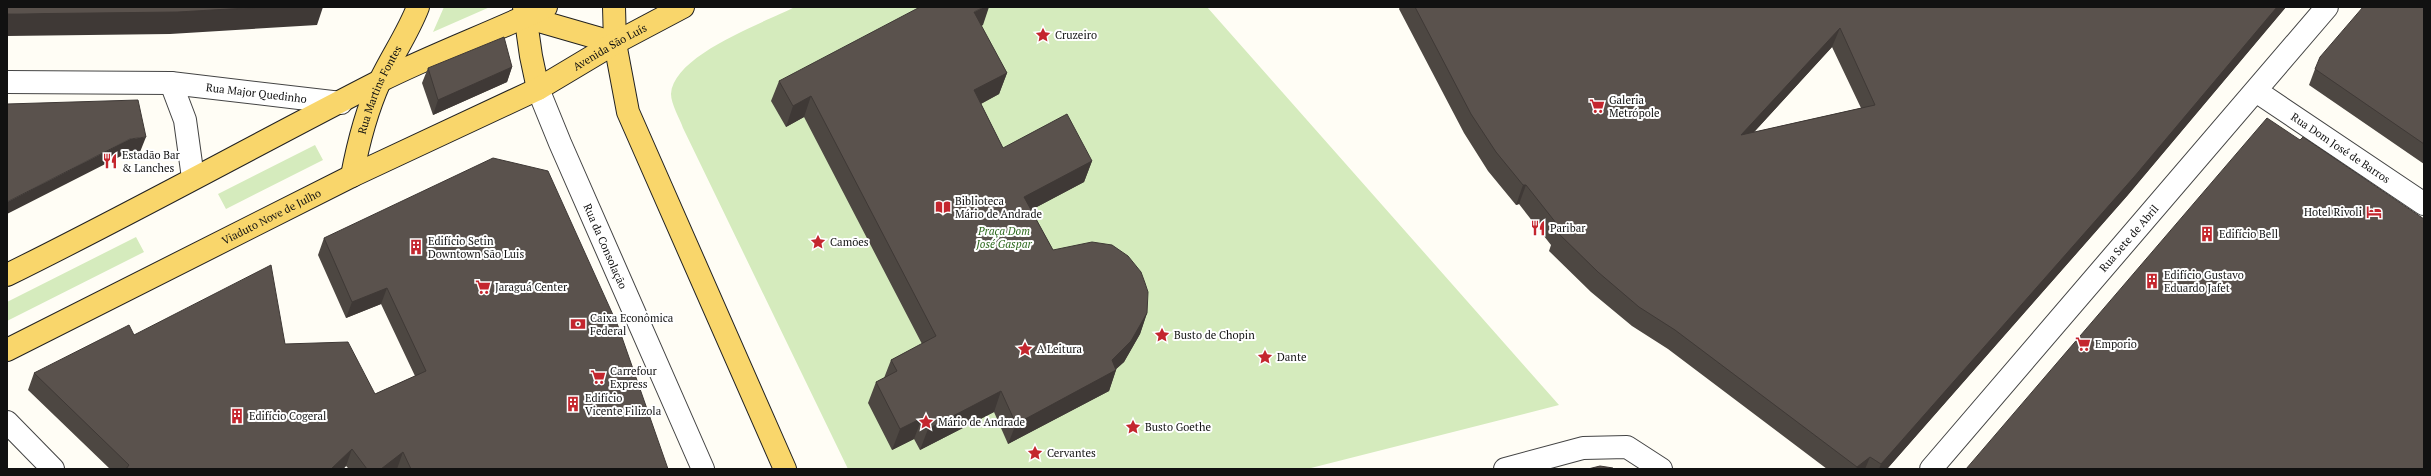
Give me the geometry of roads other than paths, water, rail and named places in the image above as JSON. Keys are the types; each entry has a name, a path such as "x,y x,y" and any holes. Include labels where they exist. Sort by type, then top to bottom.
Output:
{"main road":[{"name":"Rua Martins Fontes","path":"352,176 358,144 380,82 412,23 418,7"},
{"path":"16,271 160,199 194,178 380,82 524,12 546,7"},
{"path":"614,7 615,43 628,112 785,469"},
{"name":"Avenida São Luís","path":"538,89 615,43 683,7"},
{"path":"524,12 615,43"},
{"name":"Rua da Consolação","path":"524,12 538,89"},
{"name":"Viaduto Nove de Julho","path":"7,350 352,176 538,89"}],"street":[{"name":"Rua Sete de Abril","path":"1931,469 2327,7"},
{"name":"Rua Major Quedinho","path":"7,82 171,84 341,103"},
{"path":"171,84 185,120 194,178"},
{"name":"Rua da Consolação","path":"538,89 560,143 703,469"},
{"name":"Rua Dom José de Barros","path":"2256,91 2424,204"},
{"path":"7,422 53,469"},
{"path":"1505,469 1583,448 1627,447 1661,469"}],"place":[{"name":"Cruzeiro","path":"1043,35"},
{"name":"Galeria Metrópole","path":"1597,106"},
{"name":"Estadão Bar & Lanches","path":"110,161"},
{"name":"Biblioteca Mário de Andrade","path":"943,207"},
{"name":"Hotel Rivoli","path":"2374,212"},
{"name":"Paribar","path":"1538,228"},
{"name":"Edifício Bell","path":"2207,234"},
{"name":"Camões","path":"818,242"},
{"name":"Edifício Setin Downtown São Luis","path":"416,247"},
{"name":"Edifício Gustavo Eduardo Jafet","path":"2152,281"},
{"name":"Jaraguá Center","path":"483,287"},
{"name":"Caixa Econômica Federal","path":"578,324"},
{"name":"Busto de Chopin","path":"1162,335"},
{"name":"Emporio","path":"2083,344"},
{"name":"A Leitura","path":"1025,349"},
{"name":"Dante","path":"1265,357"},
{"name":"Carrefour Express","path":"598,377"},
{"name":"Edifício Vicente Filizola","path":"573,404"},
{"name":"Edifício Cogeral","path":"237,416"},
{"name":"Mário de Andrade","path":"926,422"},
{"name":"Busto Goethe","path":"1133,427"},
{"name":"Cervantes","path":"1035,453"}],"park label":[{"name":"Praça Dom José Gaspar","path":"1004,237"}]}
